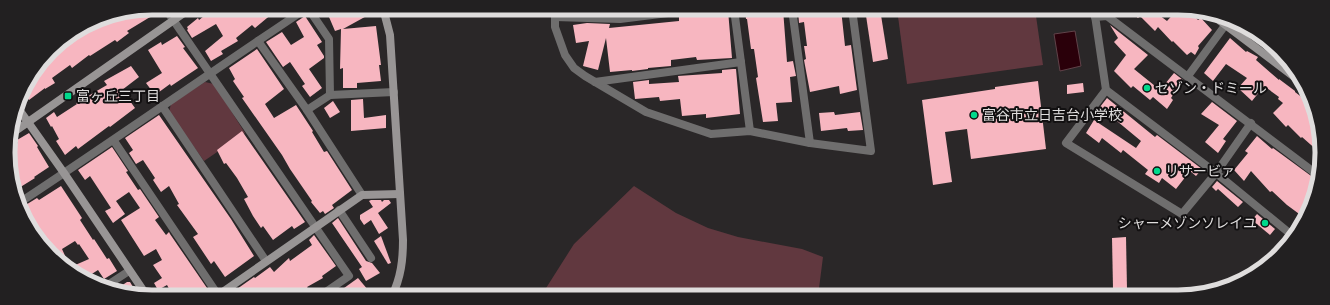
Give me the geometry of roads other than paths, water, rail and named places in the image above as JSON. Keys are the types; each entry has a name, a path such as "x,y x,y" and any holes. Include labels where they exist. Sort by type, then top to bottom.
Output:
{"street":[{"path":"170,15 349,276 329,290"},
{"path":"17,130 180,15"},
{"path":"23,200 114,141 162,106 297,15"},
{"path":"313,15 329,38 330,94"},
{"path":"385,15 390,35 403,240 402,265 400,276 394,290"},
{"path":"652,15 620,19 555,17 556,27 565,55 574,68 646,112 711,134 750,131 810,143 871,151 853,15"},
{"path":"735,15 750,131"},
{"path":"793,15 810,143"},
{"path":"1095,15 1106,90 1216,173 1289,233"},
{"path":"1103,15 1107,16 1188,76 1314,171"},
{"path":"1188,76 1227,24"},
{"path":"1231,26 1289,73"},
{"path":"258,41 307,110 362,195"},
{"path":"595,82 741,62"},
{"path":"1106,90 1066,143 1182,214 1216,173 1251,123"},
{"path":"307,110 330,94 394,92"},
{"path":"162,106 266,262"},
{"path":"21,113 142,289"},
{"path":"114,141 214,290"},
{"path":"226,290 314,227 362,195 400,194"},
{"path":"339,210 371,258"},
{"path":"110,283 129,271"}],"place":[{"name":"セゾン・ドミール","path":"1147,88"},
{"name":"富ヶ丘三丁目","path":"68,96"},
{"name":"富谷市立日吉台小学校","path":"974,115"},
{"name":"リサービァ","path":"1157,171"},
{"name":"シャーメゾンソレイユ","path":"1265,223"}]}
